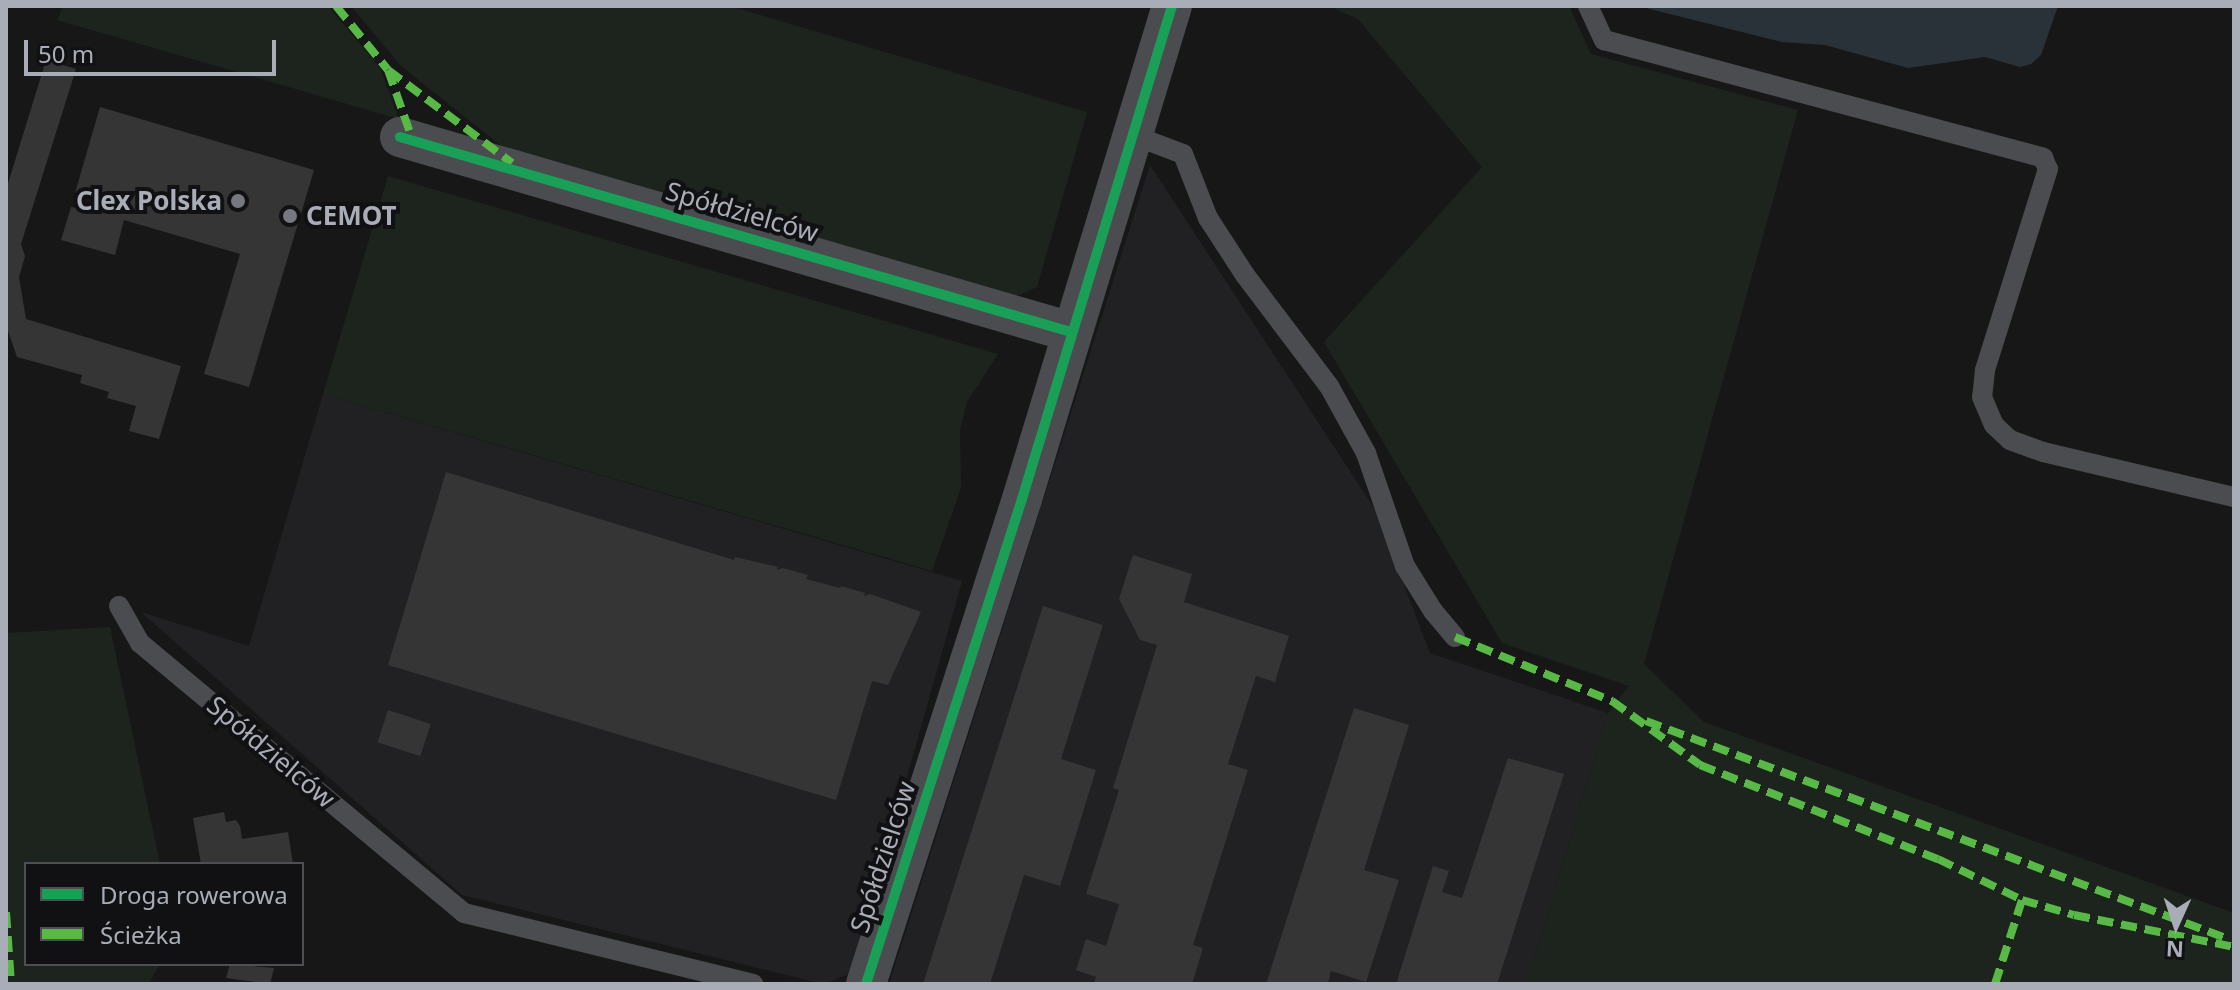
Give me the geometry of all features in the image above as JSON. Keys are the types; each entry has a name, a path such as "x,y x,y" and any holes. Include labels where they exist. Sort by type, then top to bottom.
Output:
{"street":[{"name":"Spółdzielców","path":"866,984 984,620 1172,6"},
{"name":"Spółdzielców","path":"400,137 1071,332"}],"lane":[{"path":"1588,6 1604,40 2043,158 2048,169 1985,370 1982,397 1994,425 2010,440 2043,452 2234,497"},
{"path":"1133,135 1183,154 1208,218 1245,275 1329,386 1366,453 1405,566 1433,611 1455,637"},
{"name":"Spółdzielców","path":"119,606 140,643 464,913 753,984"}],"shaded area":[{"path":"63,6 328,6 380,68 399,119 57,20"},
{"path":"351,6 730,6 1087,112 1037,287 1008,300 518,159 402,67"},
{"path":"1329,6 1569,6 1591,54 1798,110 1644,664 1704,722 2234,913 2234,984 1527,984 1608,713 1629,686 1502,643 1324,342 1482,167 1358,19"},
{"path":"1638,6 2058,6 2041,55 2031,64 2020,67 1985,57 1908,68 1825,45 1782,42"},
{"path":"1150,165 1376,511 1430,653 1608,713 1527,984 889,984"},
{"path":"388,176 998,354 967,402 960,430 961,488 932,571 323,394"},
{"path":"323,394 962,581 852,973 823,984 462,895 141,612 249,646"},
{"path":"110,627 160,862 24,862 24,966 159,966 149,984 6,984 6,633"}],"building":[{"path":"46,60 76,69 21,244 25,256 19,277 26,319 181,366 159,439 129,431 136,406 107,398 109,392 80,383 82,375 17,357 6,325 6,190"},
{"path":"100,107 314,170 249,387 204,374 240,254 124,220 115,255 61,240 71,207 94,211 97,199 75,193"},
{"path":"446,472 734,560 735,557 778,567 777,570 783,568 808,575 806,579 865,593 864,596 870,594 921,612 888,685 872,681 836,800 388,665"},
{"path":"1133,555 1192,574 1184,602 1289,636 1275,682 1256,676 1228,764 1248,770 1193,945 1203,948 1192,984 1094,984 1096,977 1076,970 1086,939 1106,946 1119,904 1086,894 1119,790 1113,788 1157,645 1140,640 1119,599"},
{"path":"1043,606 1103,625 1061,759 1096,770 1060,886 1024,875 990,984 923,984"},
{"path":"1354,708 1409,725 1364,870 1399,880 1366,982 1331,971 1328,984 1266,984"},
{"path":"388,710 431,724 420,756 377,742"},
{"path":"1508,758 1564,774 1497,984 1396,984 1433,866 1449,871 1442,892 1462,898"},
{"path":"224,812 226,822 236,820 240,826 242,839 288,832 293,862 201,862 193,818"},
{"path":"229,966 274,968 270,984 226,978"}],"marked path":[{"path":"336,6 388,70 512,163"},
{"path":"388,70 413,141"},
{"path":"1455,637 1612,701 1700,765 1938,859 2022,900 2074,915 2234,947"},
{"path":"1646,721 2226,938"},
{"path":"1995,984 2022,900"},
{"path":"6,912 11,984"}],"cycle path":[{"path":"866,984 1022,499 1172,6"},
{"path":"400,137 1071,332"}],"place":[{"name":"Clex Polska","path":"238,201"},
{"name":"CEMOT","path":"290,216"}]}
